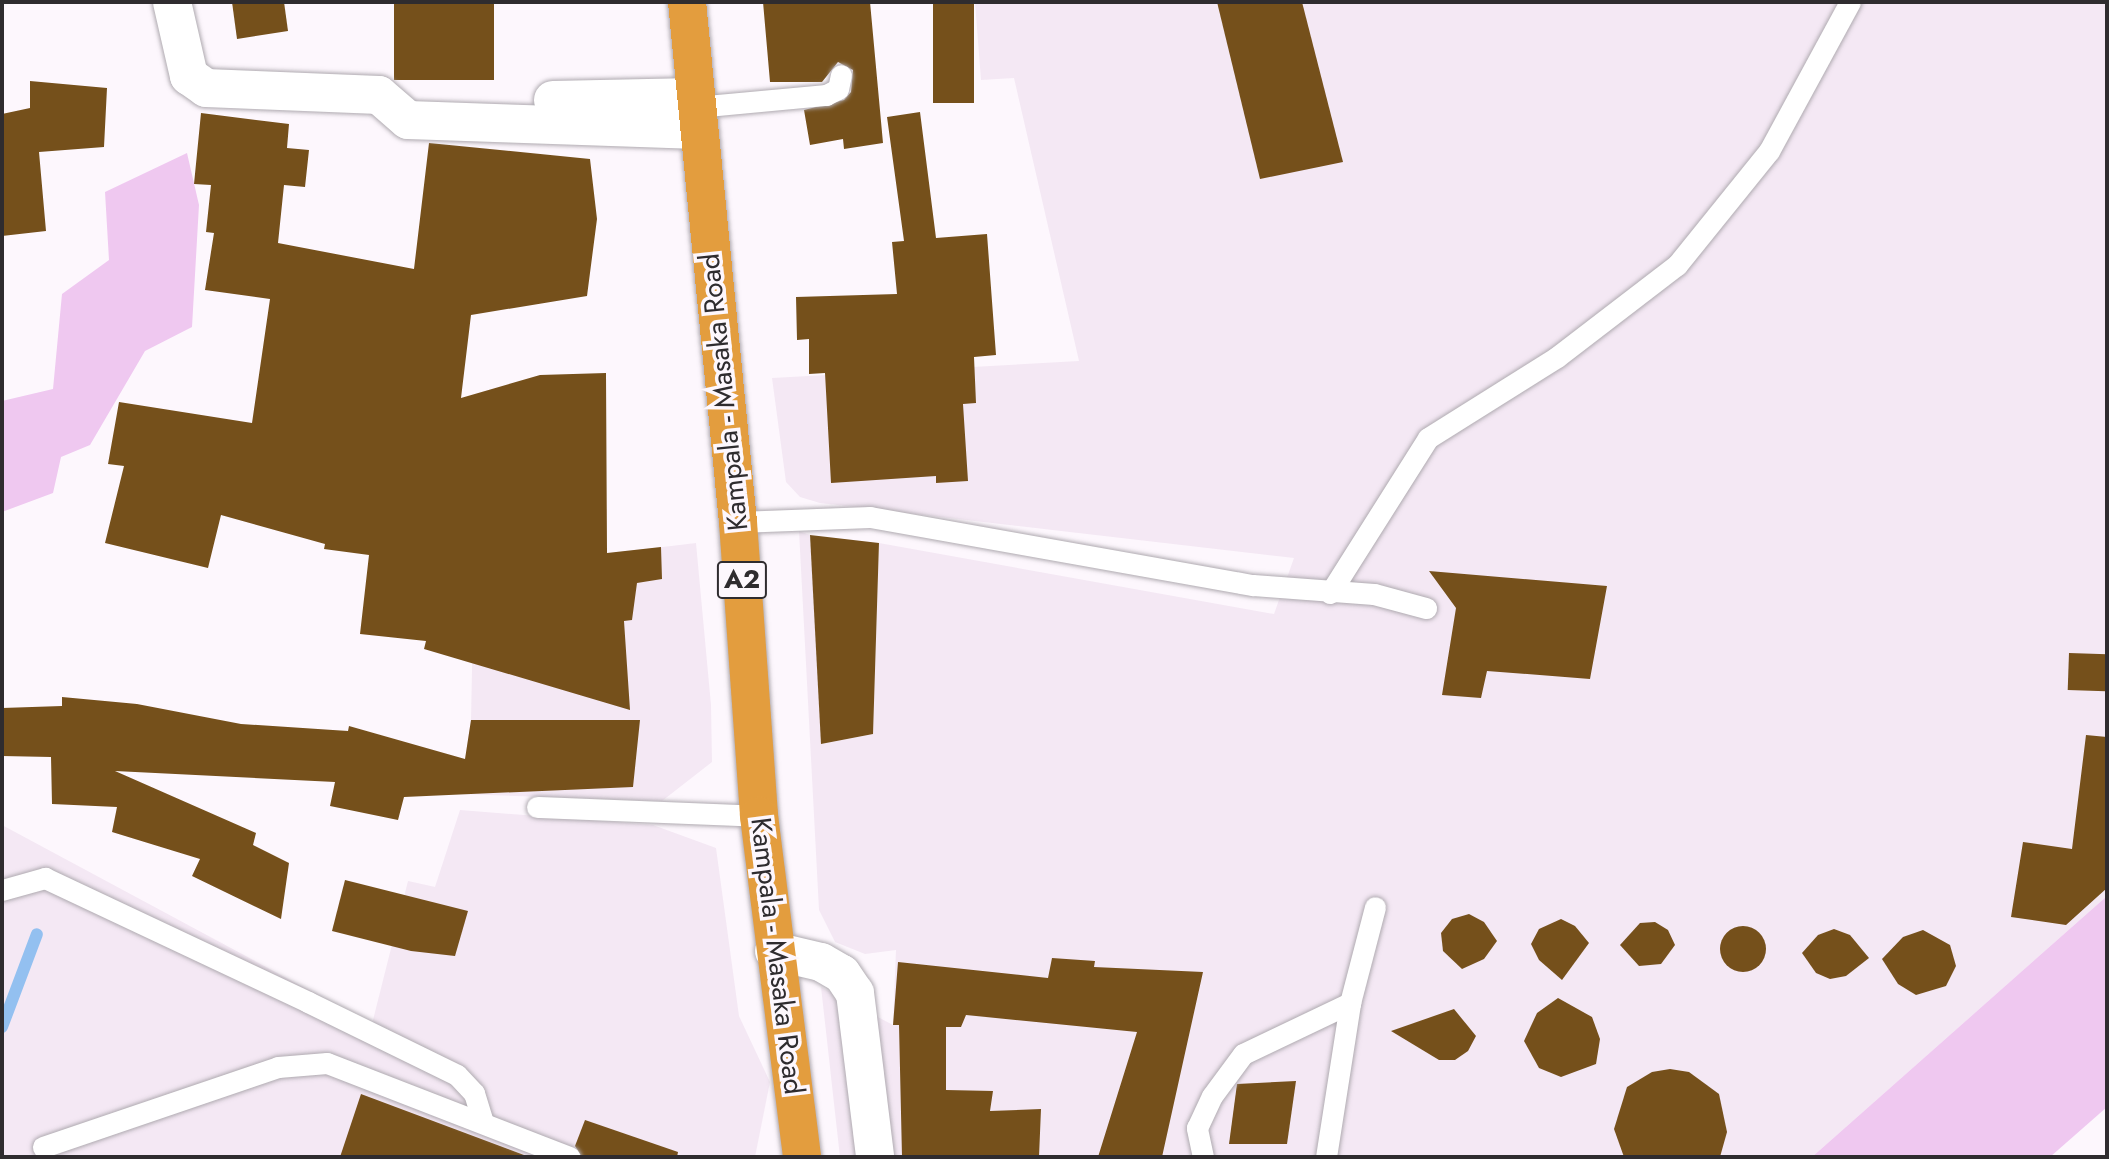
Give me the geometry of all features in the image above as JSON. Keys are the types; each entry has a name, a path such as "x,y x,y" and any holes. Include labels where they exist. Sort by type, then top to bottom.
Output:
{"highway":[{"name":"Kampala - Masaka Road","path":"687,2 738,522 759,816 802,1157"}],"street":[{"path":"172,2 189,76 206,88 379,96 408,120 696,112"},
{"path":"186,2 200,62 239,74 353,74 408,97 696,112"},
{"path":"774,951 821,962 842,974 855,993 875,1157"}],"lane":[{"path":"1330,593 1428,438 1557,357 1677,265 1769,151 1850,2"},
{"path":"696,112 826,96 838,89 841,75"},
{"path":"738,522 870,517 1254,585 1330,593 1374,594 1426,608"},
{"path":"537,807 759,816"},
{"path":"2,890 46,878 309,1002 457,1075 474,1093 483,1123"},
{"path":"1326,1157 1350,1003 1375,906"},
{"path":"1203,1157 1197,1128 1212,1096 1243,1054 1350,1003"},
{"path":"43,1147 300,1063 327,1063 569,1157"}],"shaded area":[{"path":"975,2 2107,2 2107,896 1812,1157 840,1157 821,987 893,1025 896,950 865,954 835,942 819,910 799,531 810,535 822,744 873,734 879,543 1274,614 1294,558 820,503 800,497 786,482 772,378 1079,361 1014,78 981,80"},
{"path":"187,153 199,205 192,327 145,351 90,445 61,457 53,493 2,512 2,401 53,389 62,294 109,260 105,192"},
{"path":"696,543 711,705 712,762 662,801 460,794 471,720 474,570"},
{"path":"460,810 653,825 716,848 739,1016 770,1082 755,1157 2,1157 2,825 372,1024 408,881 435,887"},
{"path":"2107,896 2107,1107 2050,1157 1812,1157"}],"building":[{"path":"232,2 284,2 288,31 237,39"},
{"path":"394,2 494,2 494,80 394,80"},
{"path":"763,2 870,2 883,143 844,149 843,139 810,145 804,110 844,100 851,92 853,70 838,62 822,82 770,82"},
{"path":"933,2 974,2 974,103 933,103"},
{"path":"1217,2 1302,2 1343,162 1260,179"},
{"path":"30,81 107,88 104,147 39,152 46,231 2,236 2,114 30,108"},
{"path":"920,112 936,238 987,234 996,355 974,357 976,403 963,404 968,481 936,483 936,476 831,483 825,373 809,374 809,339 797,340 796,297 897,294 892,242 904,241 887,117"},
{"path":"201,113 289,124 287,148 309,150 305,187 284,185 278,243 414,269 429,143 590,159 597,219 587,296 471,315 461,398 540,375 606,373 607,553 661,547 662,579 637,583 632,620 624,621 630,710 424,649 426,641 360,634 369,555 324,549 325,544 221,515 208,568 105,543 124,466 108,464 119,402 252,423 270,299 205,290 214,233 206,232 211,185 194,184"},
{"path":"810,535 879,543 873,734 821,744"},
{"path":"1429,571 1607,586 1590,679 1487,671 1481,698 1442,695 1456,608"},
{"path":"2069,653 2107,654 2106,691 2068,690"},
{"path":"62,697 137,704 241,724 348,731 349,726 465,759 471,720 640,720 633,787 404,797 398,820 330,806 335,782 115,771 256,833 253,845 289,863 281,919 192,876 200,859 112,832 117,807 52,804 51,757 2,756 2,708 62,706"},
{"path":"2086,735 2107,737 2107,888 2066,925 2011,917 2023,842 2072,849"},
{"path":"345,880 468,911 455,956 411,951 332,931"},
{"path":"1469,914 1484,922 1497,941 1484,959 1462,969 1443,951 1441,933 1452,919"},
{"path":"1561,919 1575,926 1589,943 1562,980 1539,960 1531,944 1539,929"},
{"path":"1655,922 1668,930 1675,945 1661,964 1639,966 1620,945 1640,923"},
{"path":"1743,926 1760,932 1766,949 1760,966 1743,972 1726,966 1720,949 1726,932"},
{"path":"1834,929 1850,935 1869,958 1846,976 1830,979 1816,973 1802,953 1818,935"},
{"path":"1923,930 1950,945 1956,966 1946,986 1916,995 1898,984 1882,959 1903,937"},
{"path":"1052,958 1095,961 1094,967 1203,972 1162,1157 1098,1157 1137,1032 966,1015 961,1027 946,1027 946,1090 993,1091 990,1111 1041,1109 1039,1157 902,1157 899,1025 893,1025 898,962 1048,978"},
{"path":"1558,998 1592,1017 1600,1039 1596,1064 1561,1077 1539,1068 1524,1041 1537,1013"},
{"path":"1454,1009 1476,1036 1468,1051 1455,1060 1439,1060 1391,1031"},
{"path":"1670,1069 1689,1072 1719,1094 1727,1132 1720,1157 1624,1157 1614,1129 1627,1087 1652,1072"},
{"path":"1296,1081 1287,1144 1229,1144 1237,1084"},
{"path":"361,1094 524,1155 524,1157 340,1157"},
{"path":"585,1120 678,1152 677,1157 582,1157 575,1146"}],"waterway":[{"path":"2,1027 37,934"}]}
